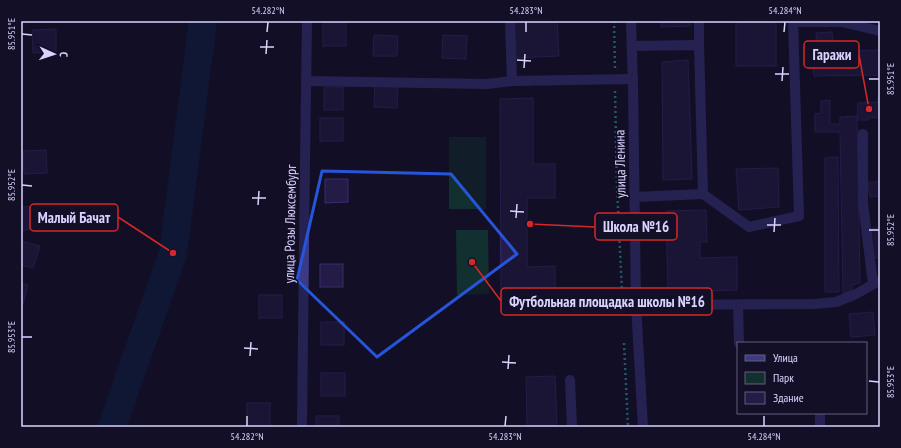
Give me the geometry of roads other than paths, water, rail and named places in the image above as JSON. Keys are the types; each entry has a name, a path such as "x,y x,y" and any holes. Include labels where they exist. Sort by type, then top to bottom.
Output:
{"street":[{"name":"улица Розы Люксембург","path":"302,427 304,162 307,21"},
{"path":"510,21 512,81"},
{"name":"улица Ленина","path":"631,21 636,305 644,427"},
{"path":"699,21 703,194"},
{"path":"635,197 703,194 749,227 799,216 793,22 842,22 880,31"},
{"path":"632,46 699,46"},
{"path":"306,81 487,84 512,81 633,79"},
{"path":"636,305 815,304 836,302 856,294 876,283 863,203 863,134"},
{"path":"738,305 739,342"},
{"path":"570,380 572,427"},
{"path":"820,414 820,427"}],"waterway":[{"path":"112,427 173,253 203,21"}],"place":[{"name":"Гаражи","path":"869,109"},
{"name":"Школа №16","path":"530,224"},
{"name":"Малый Бачат","path":"173,253"},
{"name":"Футбольная площадка школы №16","path":"472,262"}]}
